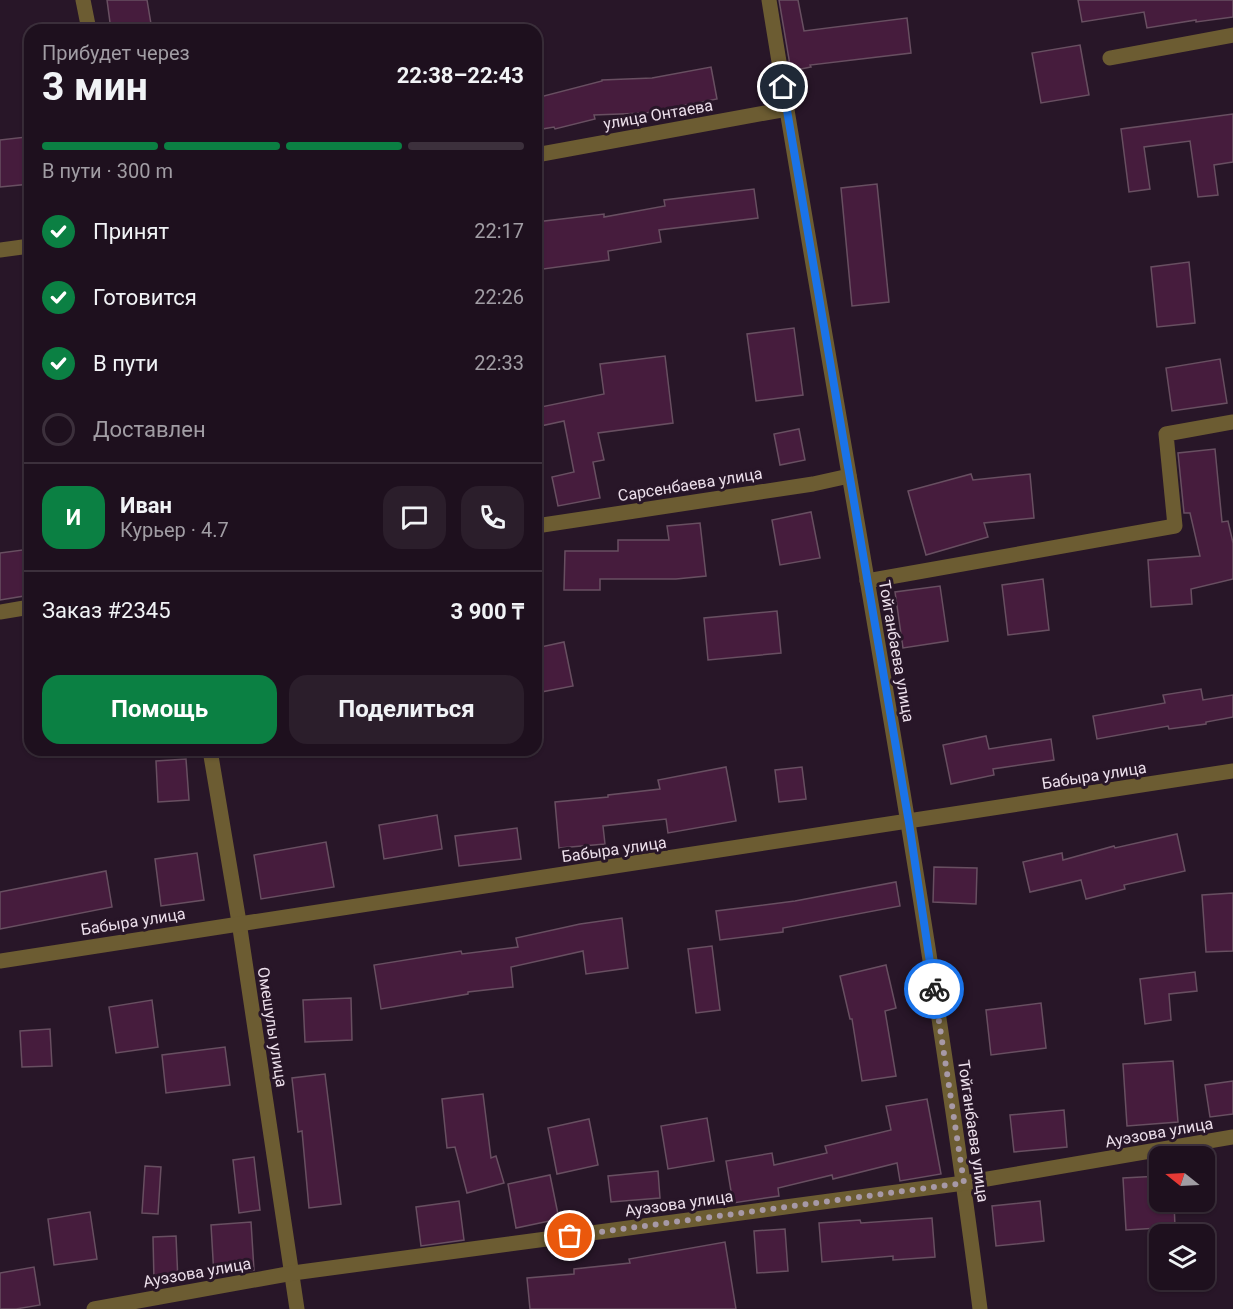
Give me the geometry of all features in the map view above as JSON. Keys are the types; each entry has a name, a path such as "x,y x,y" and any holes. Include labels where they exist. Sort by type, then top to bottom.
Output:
{"street":[{"path":"83,0 87,24"},
{"name":"Тойганбаева улица","path":"769,0 909,823 964,1183 980,1309"},
{"path":"1110,58 1233,35"},
{"name":"улица Онтаева","path":"542,154 787,109"},
{"path":"0,250 24,247"},
{"path":"867,581 1175,526 1166,434 1233,422"},
{"name":"Сарсенбаева улица","path":"542,525 813,484 849,476"},
{"path":"0,612 24,608"},
{"name":"Омешулы улица","path":"211,756 239,922 297,1309"},
{"name":"Бабыра улица","path":"0,961 239,922 909,823 1233,771"},
{"name":"Ауэзова улица","path":"94,1309 293,1273 964,1183 1233,1137"}],"building":[{"path":"107,0 147,0 151,24 110,24"},
{"path":"779,0 798,0 804,31 907,18 911,53 810,65 811,67 791,71"},
{"path":"1078,0 1233,0 1233,17 1147,28 1144,12 1082,22"},
{"path":"1080,45 1089,95 1041,103 1032,53"},
{"path":"711,67 717,99 646,113 594,115 595,119 555,129 554,127 542,129 542,96 602,80 652,78"},
{"path":"1233,114 1233,162 1214,165 1218,195 1198,197 1190,141 1144,147 1150,189 1129,192 1121,129"},
{"path":"24,137 24,185 0,187 0,140"},
{"path":"877,184 889,302 852,306 841,188"},
{"path":"754,189 758,218 659,230 661,242 608,251 609,260 542,269 542,221 604,214 604,217 665,206 664,200"},
{"path":"1189,262 1195,323 1157,327 1151,267"},
{"path":"794,328 803,395 756,401 747,334"},
{"path":"665,356 673,423 598,433 604,460 593,462 600,498 558,506 552,477 574,472 564,421 542,426 542,407 604,394 600,364"},
{"path":"1220,359 1227,403 1172,411 1166,368"},
{"path":"799,429 805,460 780,465 774,434"},
{"path":"1215,449 1222,522 1228,521 1233,543 1233,579 1191,589 1192,604 1151,607 1148,560 1200,556 1190,513 1184,513 1178,453"},
{"path":"971,474 973,480 1030,474 1034,518 984,523 988,537 926,555 908,491"},
{"path":"811,512 820,558 780,565 772,520"},
{"path":"700,523 706,576 676,579 600,579 600,590 564,590 565,551 618,551 618,540 669,540 667,526"},
{"path":"24,550 24,596 0,600 0,553"},
{"path":"1043,579 1049,630 1008,635 1002,585"},
{"path":"940,586 948,641 903,648 895,592"},
{"path":"777,611 781,653 708,660 704,618"},
{"path":"564,642 573,686 542,692 542,647"},
{"path":"1201,689 1203,700 1233,695 1233,717 1206,722 1206,724 1169,729 1168,726 1097,739 1093,716 1165,703 1163,695"},
{"path":"986,736 989,749 1051,739 1054,760 993,769 994,775 951,784 943,745"},
{"path":"186,759 189,800 158,802 156,761"},
{"path":"726,767 736,821 668,833 666,819 603,826 605,844 559,848 555,802 660,789 658,780"},
{"path":"802,767 806,799 779,802 775,770"},
{"path":"437,815 442,849 384,859 379,825"},
{"path":"517,828 521,859 459,866 455,836"},
{"path":"1177,834 1185,871 1124,885 1125,889 1086,899 1081,880 1030,892 1023,862 1062,853 1063,860 1114,846 1115,848"},
{"path":"326,842 334,887 261,899 254,855"},
{"path":"197,853 204,900 161,906 155,859"},
{"path":"934,867 977,868 976,904 933,902"},
{"path":"106,871 112,907 0,929 0,892"},
{"path":"896,882 900,906 783,928 783,932 720,940 716,911 795,901"},
{"path":"1233,893 1233,951 1206,952 1202,895"},
{"path":"622,918 628,968 586,974 583,951 511,967 513,987 468,992 468,994 381,1009 374,965 461,951 462,954 518,947 516,938 580,924"},
{"path":"712,946 720,1010 696,1013 688,949"},
{"path":"886,965 896,1008 885,1011 896,1076 862,1081 852,1019 850,1019 840,976"},
{"path":"1195,972 1197,991 1169,994 1171,1020 1145,1024 1140,979"},
{"path":"351,998 352,1040 305,1042 303,1000"},
{"path":"152,1000 158,1047 116,1053 109,1007"},
{"path":"1041,1003 1046,1048 991,1055 986,1010"},
{"path":"50,1029 52,1066 22,1067 20,1031"},
{"path":"225,1047 230,1085 166,1093 162,1055"},
{"path":"1173,1061 1178,1122 1127,1126 1123,1064"},
{"path":"325,1074 341,1204 309,1208 302,1131 298,1132 292,1078"},
{"path":"1233,1081 1233,1114 1210,1117 1205,1085"},
{"path":"483,1094 491,1158 496,1156 504,1183 467,1193 455,1147 447,1148 442,1099"},
{"path":"927,1099 941,1174 900,1181 897,1163 833,1179 832,1175 778,1188 779,1196 733,1203 726,1161 772,1153 774,1165 827,1153 825,1146 891,1130 886,1106"},
{"path":"1064,1110 1067,1147 1014,1152 1010,1115"},
{"path":"707,1118 714,1161 668,1169 661,1126"},
{"path":"589,1119 598,1165 557,1174 548,1128"},
{"path":"254,1157 260,1210 239,1213 233,1160"},
{"path":"145,1166 161,1167 158,1214 142,1213"},
{"path":"658,1171 660,1198 611,1202 608,1176"},
{"path":"550,1175 559,1219 516,1228 508,1184"},
{"path":"1149,1177 1149,1212 1174,1212 1175,1224 1149,1224 1149,1229 1126,1230 1123,1178"},
{"path":"459,1201 464,1240 421,1246 416,1207"},
{"path":"1040,1201 1044,1241 996,1246 992,1206"},
{"path":"90,1212 97,1259 54,1265 48,1219"},
{"path":"932,1218 935,1257 893,1260 893,1256 822,1262 819,1223 860,1220 861,1223"},
{"path":"251,1222 254,1270 214,1276 211,1225"},
{"path":"785,1229 788,1271 757,1273 754,1231"},
{"path":"176,1236 178,1281 154,1282 153,1237"},
{"path":"725,1242 736,1309 530,1309 527,1278 574,1274 574,1269 630,1263 629,1259"},
{"path":"34,1267 40,1305 0,1309 0,1273"}],"way so far":[{"path":"570,1236 964,1183 934,989"}],"route":[{"path":"783,87 909,823 934,989"}]}
